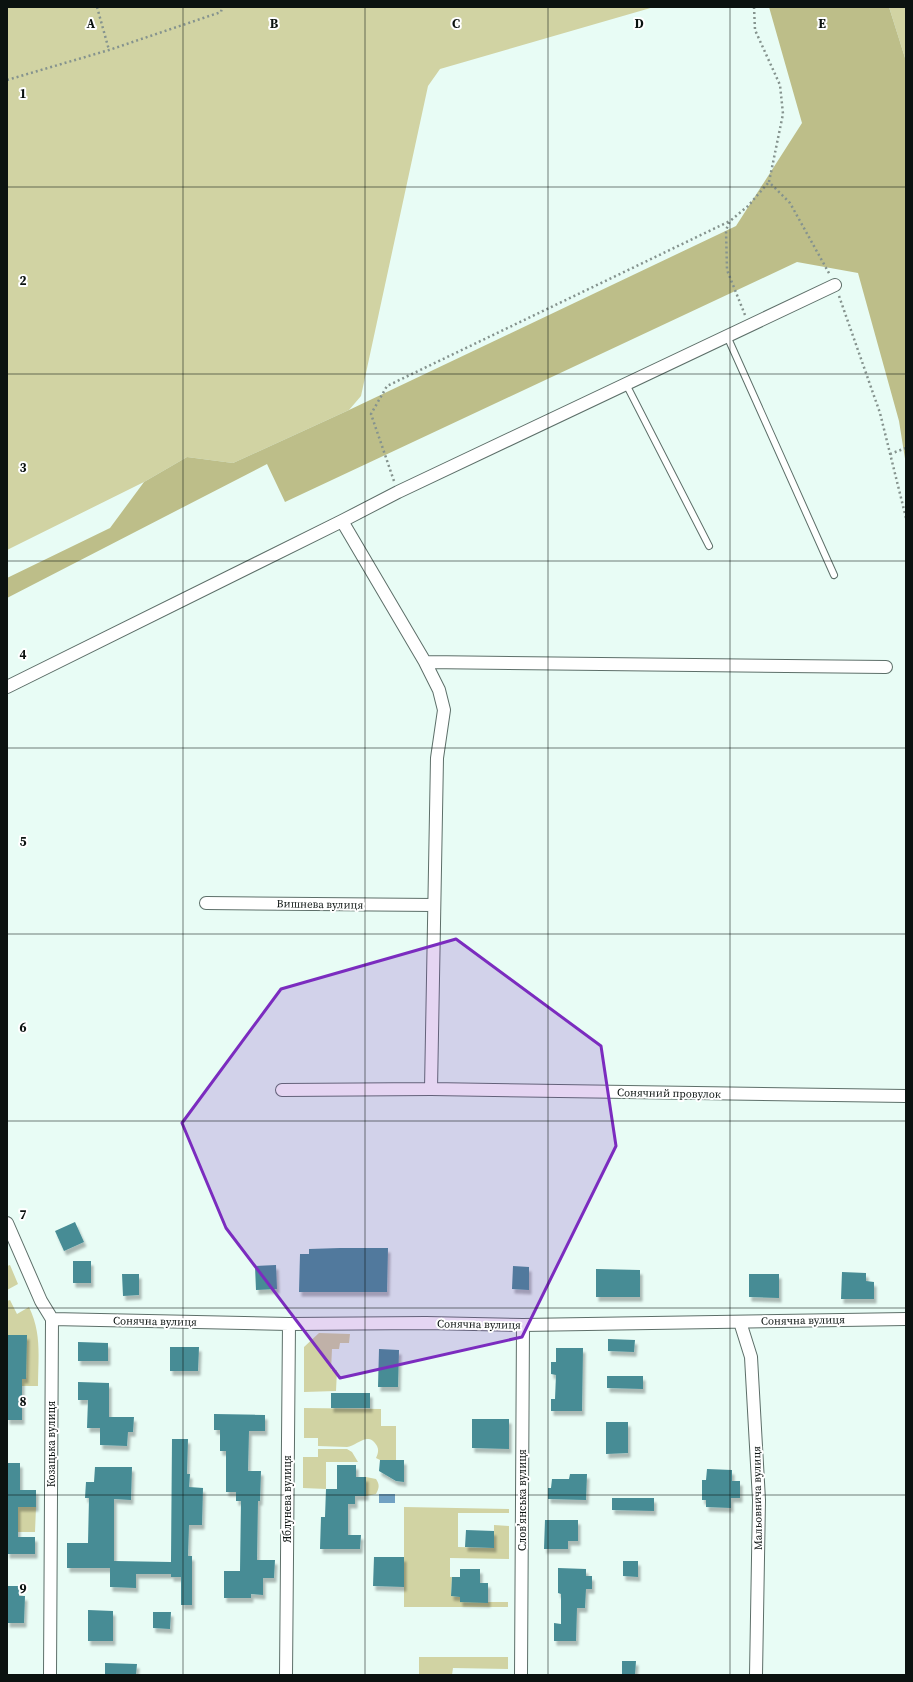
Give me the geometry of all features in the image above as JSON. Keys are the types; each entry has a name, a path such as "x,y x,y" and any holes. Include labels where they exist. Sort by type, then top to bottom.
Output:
{"street":[{"path":"7,686 398,492 835,285"},
{"path":"342,521 425,662 439,690 444,710 437,758 431,1089"},
{"path":"425,662 886,667"},
{"name":"Вишнева вулиця","path":"206,903 434,906"},
{"name":"Сонячний провулок","path":"282,1090 431,1089 906,1096"},
{"path":"7,1223 41,1301 52,1319"},
{"name":"Сонячна вулиця","path":"52,1319 289,1324 426,1323 523,1325 906,1319"},
{"name":"Козацька вулиця","path":"50,1675 52,1319"},
{"name":"Мальовнича вулиця","path":"740,1322 751,1357 759,1500 756,1675"},
{"name":"Яблунева вулиця","path":"286,1675 289,1324"},
{"name":"Словʼянська вулиця","path":"521,1675 523,1325"}],"lane":[{"path":"727,336 834,575"},
{"path":"626,384 709,546"}],"path":[{"path":"97,7 109,50"},
{"path":"7,80 109,50 221,12 222,7"},
{"path":"398,492 371,414 387,386 730,221 748,206 769,182 784,114 780,84 755,30 754,7"},
{"path":"769,182 790,203 835,285 880,413 906,518"},
{"path":"730,221 726,230 727,270 749,325"},
{"path":"890,454 906,448"}],"highlighted area":[{"path":"456,939 601,1046 616,1146 522,1337 340,1378 226,1228 182,1123 281,989"}],"green space":[{"path":"7,7 654,7 440,69 428,86 361,396 349,410 233,463 187,457 144,482 7,550"},
{"path":"769,7 889,7 906,61 906,465 899,421 858,273 797,262 285,502 267,464 7,598 7,578 110,528 144,482 187,457 233,463 349,410 736,226 802,123"},
{"path":"889,7 906,7 906,61"},
{"path":"10,1265 18,1284 7,1290 7,1266"},
{"path":"10,1300 17,1314 29,1307 33,1317 38,1336 38,1386 7,1386 7,1301"},
{"path":"319,1333 350,1334 349,1343 340,1343 339,1349 332,1349 331,1370 337,1370 336,1391 304,1392 304,1347"},
{"path":"304,1408 381,1409 381,1426 396,1426 396,1460 380,1460 376,1458 378,1448 374,1441 370,1439 362,1440 347,1447 318,1446 318,1438 304,1438"},
{"path":"318,1449 347,1449 352,1452 358,1462 326,1462 326,1489 303,1488 303,1457 318,1457"},
{"path":"366,1477 376,1479 379,1486 376,1494 366,1496"},
{"path":"18,1507 36,1507 35,1532 7,1532 7,1525 18,1525"},
{"path":"404,1507 509,1509 509,1513 458,1513 458,1547 494,1548 494,1525 509,1526 509,1559 450,1558 450,1577 452,1577 451,1596 460,1597 460,1602 508,1602 508,1607 404,1607"},
{"path":"419,1657 508,1657 508,1669 453,1668 452,1675 419,1675"}],"water":[{"path":"379,1494 395,1494 395,1503 379,1503"}],"building":[{"path":"75,1222 84,1242 64,1251 55,1231"},
{"path":"388,1248 387,1292 299,1292 300,1254 309,1254 309,1249"},
{"path":"73,1261 91,1261 91,1283 73,1283"},
{"path":"276,1265 277,1289 256,1290 255,1266"},
{"path":"513,1266 529,1267 529,1290 512,1289"},
{"path":"596,1269 640,1270 640,1297 596,1297"},
{"path":"842,1272 866,1273 866,1281 874,1282 874,1299 841,1299"},
{"path":"122,1274 139,1274 139,1295 123,1296"},
{"path":"749,1274 779,1274 779,1298 749,1297"},
{"path":"7,1335 27,1335 26,1379 22,1379 22,1420 7,1420"},
{"path":"608,1339 635,1340 634,1352 608,1351"},
{"path":"78,1342 108,1343 108,1361 78,1361"},
{"path":"170,1347 199,1347 198,1371 170,1371"},
{"path":"556,1348 583,1348 582,1411 551,1411 551,1399 555,1399 556,1375 551,1374 551,1362 556,1362"},
{"path":"379,1349 399,1350 398,1387 378,1387"},
{"path":"607,1376 643,1376 643,1389 607,1388"},
{"path":"78,1382 109,1383 109,1417 134,1417 133,1432 128,1432 127,1446 100,1445 100,1428 87,1428 88,1400 78,1400"},
{"path":"331,1393 370,1393 370,1408 331,1408"},
{"path":"214,1414 265,1415 265,1431 249,1431 248,1471 261,1471 260,1501 258,1501 257,1560 275,1560 274,1578 263,1578 263,1595 251,1594 251,1598 224,1598 224,1571 240,1571 241,1501 236,1501 236,1492 226,1492 226,1451 220,1451 220,1430 214,1430"},
{"path":"472,1419 509,1419 509,1449 472,1448"},
{"path":"606,1422 628,1422 628,1453 606,1454"},
{"path":"172,1439 188,1439 187,1474 190,1474 189,1487 203,1488 202,1525 189,1525 188,1556 192,1556 192,1605 181,1605 181,1577 171,1577 171,1574 136,1574 136,1588 110,1587 110,1568 67,1568 67,1543 88,1543 89,1498 85,1498 86,1482 94,1482 95,1467 132,1467 131,1500 114,1499 114,1561 171,1562"},
{"path":"380,1460 404,1460 404,1482 396,1481 379,1471"},
{"path":"7,1463 20,1463 20,1490 36,1490 36,1507 18,1507 18,1537 35,1537 35,1554 7,1554"},
{"path":"337,1465 356,1465 356,1477 366,1477 366,1496 355,1496 355,1504 348,1504 348,1535 361,1535 360,1549 320,1549 321,1517 325,1517 326,1489 337,1489"},
{"path":"707,1469 732,1470 732,1481 740,1481 740,1498 731,1498 731,1508 706,1507 706,1500 702,1500 702,1480 706,1480"},
{"path":"570,1474 587,1474 586,1500 548,1499 548,1488 551,1488 552,1479 569,1479"},
{"path":"612,1498 654,1498 654,1511 612,1510"},
{"path":"545,1520 578,1520 578,1541 568,1541 568,1549 544,1549"},
{"path":"466,1530 494,1531 494,1548 465,1547"},
{"path":"374,1557 404,1557 404,1587 373,1586"},
{"path":"623,1561 638,1561 638,1577 623,1576"},
{"path":"558,1568 586,1569 586,1576 592,1576 592,1589 586,1589 585,1608 577,1608 576,1641 554,1641 554,1623 561,1624 561,1594 558,1593"},
{"path":"460,1569 480,1569 480,1583 488,1583 488,1603 460,1602 460,1597 451,1596 452,1577 460,1577"},
{"path":"7,1586 19,1586 19,1596 25,1596 24,1623 7,1623"},
{"path":"88,1610 113,1611 113,1641 88,1641"},
{"path":"153,1612 171,1612 170,1629 153,1628"},
{"path":"622,1661 636,1661 635,1675 622,1675"},
{"path":"105,1663 137,1664 136,1675 105,1675"}]}
